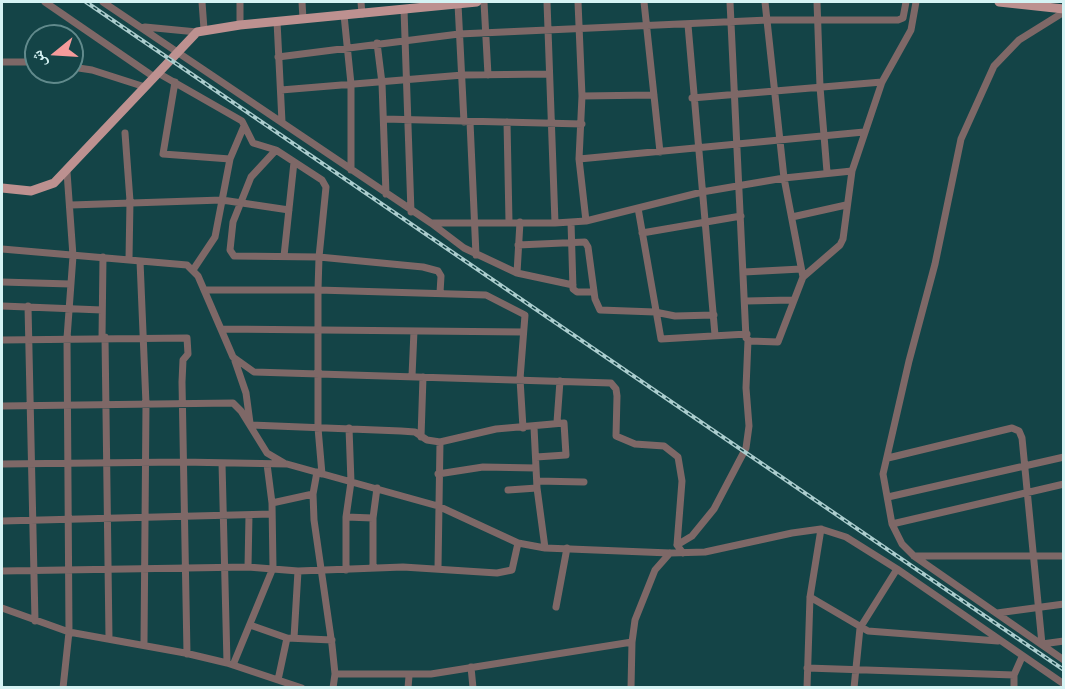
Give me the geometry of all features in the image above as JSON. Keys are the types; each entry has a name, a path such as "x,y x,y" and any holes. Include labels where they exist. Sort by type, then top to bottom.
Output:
{"main road":[{"path":"2,188 38,190 54,183 67,172 178,51 200,31 404,9 424,4 477,2"},
{"path":"999,2 1064,10"}],"street":[{"path":"45,2 156,75 175,82 242,121 253,142 276,150 322,180 326,188 319,257 320,473 314,494 314,520 332,640 335,674 333,687"},
{"path":"142,26 200,31 202,2"},
{"path":"240,2 240,25"},
{"path":"302,2 303,19"},
{"path":"361,2 362,14"},
{"path":"484,2 488,75"},
{"path":"547,2 555,223"},
{"path":"578,2 582,96 579,159 586,221"},
{"path":"644,2 660,152"},
{"path":"677,545 687,542 714,509 746,448 749,426 746,388 746,301 730,2"},
{"path":"638,208 661,339 716,335 778,342 802,273 784,178 765,2"},
{"path":"817,2 820,87 827,172"},
{"path":"278,57 459,34 768,20 898,20 903,18 906,2"},
{"path":"744,272 802,273 840,245 852,171 864,132 888,68 908,38 916,2"},
{"path":"106,3 476,255 517,273 573,285"},
{"path":"452,3 459,34 463,75 476,222 476,255"},
{"path":"404,9 409,80 411,212"},
{"path":"1064,10 1019,40 994,66 961,139 935,264 897,407 883,474 892,524 902,544 914,556 1064,660"},
{"path":"344,15 351,84 351,170"},
{"path":"277,21 282,122"},
{"path":"688,25 692,98 716,335"},
{"path":"377,43 382,83 386,194"},
{"path":"2,62 24,62"},
{"path":"84,69 145,87"},
{"path":"281,90 463,75 549,74"},
{"path":"175,82 163,154 230,159"},
{"path":"692,98 882,82"},
{"path":"582,96 654,95"},
{"path":"384,119 582,124"},
{"path":"507,122 509,222"},
{"path":"193,270 215,237 230,159 244,126"},
{"path":"579,159 780,138 864,132"},
{"path":"126,133 130,201 129,260"},
{"path":"276,150 251,177 239,202 232,222 231,253 234,256 319,257 438,271 441,280 440,293"},
{"path":"284,256 294,162"},
{"path":"431,223 586,221 702,192 784,178 852,171"},
{"path":"63,687 69,632 70,463 67,338 73,256 67,172"},
{"path":"71,205 130,201 222,200 289,210"},
{"path":"792,218 846,205"},
{"path":"642,233 741,216"},
{"path":"517,273 520,222"},
{"path":"571,222 573,285 577,292 594,292"},
{"path":"518,245 587,244 594,292 600,310 655,312 675,316 714,315"},
{"path":"2,249 140,261 182,262 193,270 222,329 246,393 251,426"},
{"path":"103,257 102,310 109,638"},
{"path":"140,261 146,404 147,519 144,644"},
{"path":"2,282 70,284"},
{"path":"204,290 318,290 486,295 525,315 520,379 523,428"},
{"path":"746,301 792,300"},
{"path":"2,306 102,310"},
{"path":"28,306 35,621"},
{"path":"222,329 523,332"},
{"path":"412,376 414,331"},
{"path":"2,340 104,337 187,338 188,354 183,360 183,517 187,654"},
{"path":"233,357 254,372 520,379 614,385 617,396 616,436 635,444 664,446 678,458 682,481 677,545 683,553"},
{"path":"422,437 423,376"},
{"path":"557,422 560,381"},
{"path":"2,406 69,407 105,404 233,403 251,426 267,453 287,464 438,506 518,543 545,548 670,554 705,552 821,529 846,537 897,569 1064,684"},
{"path":"251,426 408,431 440,442 486,431 534,427 557,422 565,425 566,455 536,457"},
{"path":"534,427 537,484 545,548"},
{"path":"346,570 346,517 351,482 349,428"},
{"path":"888,458 1012,428 1019,431 1022,438 1042,644"},
{"path":"438,568 440,442"},
{"path":"888,497 1064,457"},
{"path":"2,464 184,462 287,464"},
{"path":"222,463 230,664"},
{"path":"230,664 250,625 273,568 272,503 267,464"},
{"path":"438,474 483,467 536,468"},
{"path":"508,489 537,484 584,482"},
{"path":"892,524 1064,483"},
{"path":"373,568 373,518 377,488"},
{"path":"272,503 314,494"},
{"path":"2,521 70,517 147,519 272,514"},
{"path":"248,567 249,515"},
{"path":"346,517 373,518"},
{"path":"807,687 810,597 821,529"},
{"path":"2,571 248,567 298,571 438,568 454,571 508,572 514,567 518,543"},
{"path":"556,607 567,548"},
{"path":"631,687 632,642 640,606 655,570 670,554"},
{"path":"914,556 1064,556"},
{"path":"854,687 860,628 897,569"},
{"path":"278,680 290,638 298,571"},
{"path":"810,597 860,628 1001,642"},
{"path":"997,613 1064,604"},
{"path":"2,608 69,632 144,644 230,664 302,687"},
{"path":"250,625 290,638 332,640"},
{"path":"1042,644 1064,641"},
{"path":"335,674 409,676 632,642"},
{"path":"1014,687 1014,675 1022,657"},
{"path":"471,667 473,687"},
{"path":"807,668 1014,675"},
{"path":"408,687 409,676"}],"railway":[{"path":"86,2 1064,670"}]}
